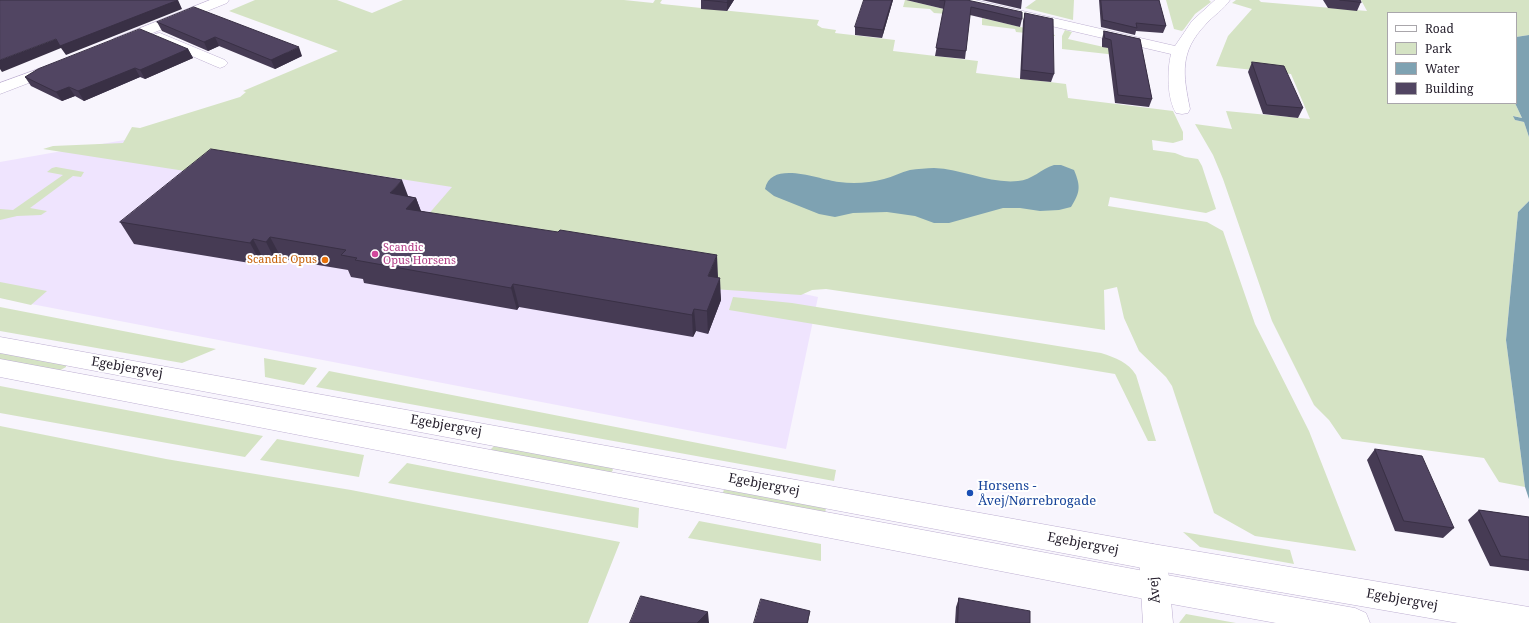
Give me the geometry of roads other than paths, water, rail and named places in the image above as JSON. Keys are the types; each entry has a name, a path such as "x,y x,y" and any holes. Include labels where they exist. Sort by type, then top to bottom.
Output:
{"street":[{"path":"104,48 222,0"},
{"path":"957,0 1178,51"},
{"path":"1182,109 1176,76 1178,51 1188,34 1223,0"},
{"path":"146,31 220,63"},
{"path":"0,89 69,62"},
{"name":"Egebjergvej","path":"0,345 1153,557 1529,621"},
{"name":"Egebjergvej","path":"0,368 1155,587 1355,623"},
{"name":"Åvej","path":"1153,557 1158,623"}],"water":[{"path":"1529,35 1529,137 1524,122 1515,120 1513,116 1522,118 1515,104 1517,104 1517,37"},
{"path":"1054,165 1061,165 1074,170 1078,181 1078,193 1071,207 1059,210 1040,211 1020,208 1003,208 949,223 934,223 915,216 887,212 853,213 835,217 819,214 774,196 765,189 769,180 776,175 786,173 809,175 839,182 856,183 887,178 910,170 934,168 997,180 1018,181 1028,179"},
{"path":"1529,201 1529,499 1525,487 1506,340 1518,212"}],"place":[{"name":"Scandic Opus Horsens","path":"375,254"},
{"name":"Scandic Opus","path":"325,260"},
{"name":"Horsens - Åvej/Nørrebrogade","path":"970,493"}]}
